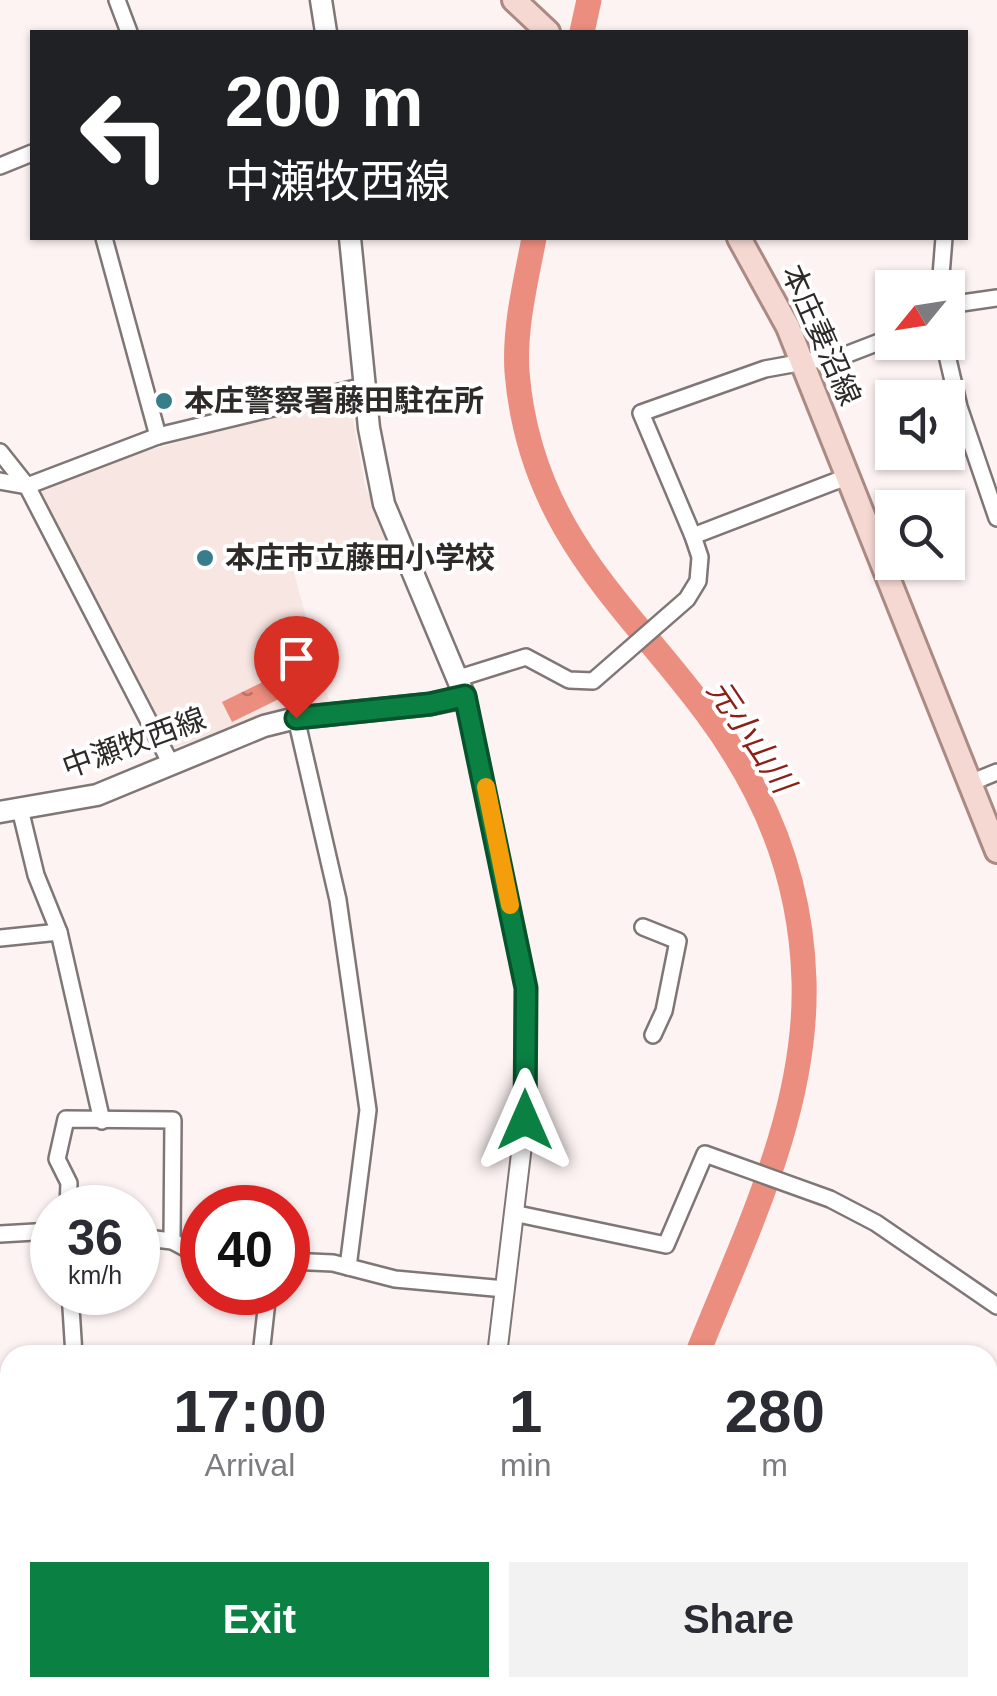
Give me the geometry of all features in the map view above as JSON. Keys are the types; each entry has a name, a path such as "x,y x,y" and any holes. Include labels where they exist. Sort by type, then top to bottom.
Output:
{"main road":[{"path":"321,0 326,30"},
{"path":"514,0 544,29"},
{"path":"350,240 364,386 388,516 462,688"},
{"name":"本庄妻沼線","path":"740,240 774,298 802,361 997,851"},
{"name":"中瀬牧西線","path":"10,811 97,794 296,718 430,704 462,688"}],"street":[{"path":"117,0 129,30"},
{"path":"0,166 30,154"},
{"path":"105,240 158,436"},
{"path":"941,270 944,240"},
{"path":"965,303 997,298"},
{"path":"497,1345 525,1120 526,988 462,688 526,658 569,680 593,680 675,610 698,581 700,556 641,413 701,388 875,346"},
{"path":"948,360 959,406 997,518"},
{"path":"0,482 26,486 158,436 364,386"},
{"path":"0,452 26,486 171,764"},
{"path":"693,536 849,476"},
{"path":"296,718 338,900 368,1110 348,1268"},
{"path":"970,784 997,772"},
{"path":"10,811 59,932 102,1121"},
{"path":"644,926 678,941 664,1011 653,1035"},
{"path":"0,938 59,932"},
{"path":"69,1185 58,1159 66,1119 173,1120 172,1241"},
{"path":"513,1213 666,1245 706,1154 806,1188 876,1223 997,1306"},
{"path":"0,1234 30,1232"},
{"path":"160,1240 180,1245"},
{"path":"310,1261 395,1279 505,1289"},
{"path":"71,1315 73,1345"},
{"path":"262,1345 265,1315"}],"shaded area":[{"name":"本庄市立藤田小学校","path":"349,396 365,485 388,543 294,573 331,708 288,711 170,749 37,490 127,456"}],"water":[{"path":"269,679 279,699 232,722 222,702"}],"waterway":[{"name":"元小山川","path":"582,30 589,0"},
{"name":"元小山川","path":"534,240 519,321 517,372 529,440 550,499 579,550 724,737 756,792 784,860 800,931 804,980 796,1078 770,1172 701,1345"}],"slow traffic":[{"path":"486,787 510,905"}],"place":[{"name":"本庄警察署藤田駐在所","path":"164,401"},
{"name":"本庄市立藤田小学校","path":"205,558"}],"route":[{"path":"296,718 430,704 465,696 526,988 525,1120"}]}
